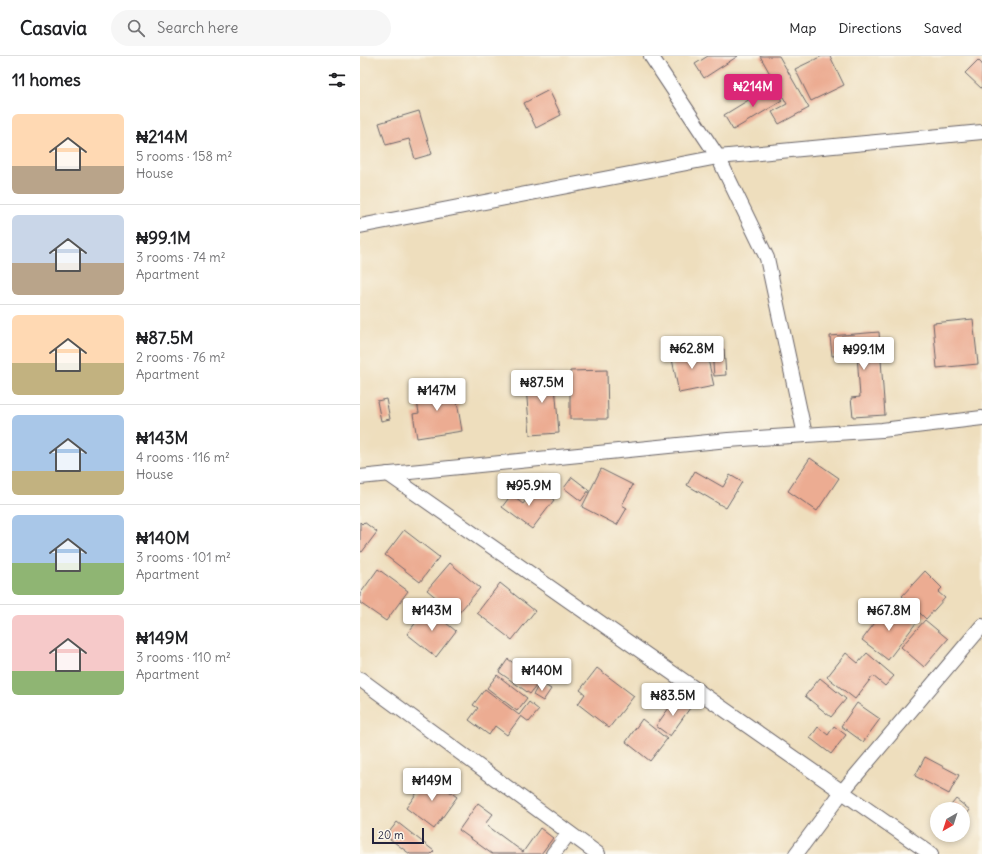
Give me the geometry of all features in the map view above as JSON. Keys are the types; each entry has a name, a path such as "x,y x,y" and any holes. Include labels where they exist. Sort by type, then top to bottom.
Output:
{"street":[{"path":"651,56 718,157 767,258 805,435"},
{"path":"360,226 718,157 982,132"},
{"path":"360,477 728,440 882,430 982,418"},
{"path":"388,474 931,854"},
{"path":"796,854 842,792 982,626"},
{"path":"360,679 598,854"},
{"path":"553,854 569,833"}],"building":[{"path":"708,56 738,56 704,78 695,64"},
{"path":"760,56 779,56 809,108 779,124 772,112 787,104"},
{"path":"822,56 830,56 844,85 811,101 795,69"},
{"path":"978,60 982,64 982,89 965,73"},
{"path":"773,85 782,101 733,130 724,115"},
{"path":"549,90 561,115 536,128 524,103"},
{"path":"419,111 432,154 415,159 409,139 386,145 379,123"},
{"path":"973,319 978,364 937,368 933,323"},
{"path":"879,332 885,415 853,417 851,398 860,397 857,354 832,356 830,336"},
{"path":"705,346 714,386 679,393 671,354"},
{"path":"724,349 726,375 714,376 712,351"},
{"path":"607,370 608,419 570,419 570,371"},
{"path":"554,373 559,433 530,435 525,375"},
{"path":"454,384 462,431 417,438 413,414 419,413 415,390"},
{"path":"386,399 390,419 381,421 377,401"},
{"path":"810,458 839,478 817,511 788,491"},
{"path":"601,469 633,485 622,505 627,508 617,525 582,507"},
{"path":"695,471 723,487 730,475 742,482 726,508 687,485"},
{"path":"572,477 589,490 581,501 564,488"},
{"path":"536,487 554,500 532,529 502,507 511,495 523,504"},
{"path":"360,522 362,524 364,522 377,532 362,552 360,551"},
{"path":"404,530 439,557 420,582 385,555"},
{"path":"450,563 480,588 457,615 427,590"},
{"path":"378,569 408,591 386,621 360,603 360,594"},
{"path":"925,571 942,588 938,592 945,598 926,619 902,596"},
{"path":"500,583 535,611 512,640 477,613"},
{"path":"889,604 916,623 888,660 862,640"},
{"path":"427,608 456,631 436,657 407,634"},
{"path":"925,620 948,639 924,667 901,647"},
{"path":"846,653 858,663 867,653 894,676 885,686 873,676 855,699 827,677"},
{"path":"508,659 539,682 530,694 499,672"},
{"path":"597,668 634,696 609,728 578,704 585,694 580,690"},
{"path":"497,675 527,698 517,711 487,688"},
{"path":"820,678 846,699 831,717 805,696"},
{"path":"540,682 551,689 543,701 533,695"},
{"path":"485,689 519,715 529,702 539,710 529,722 521,716 507,735 495,726 489,735 469,720 478,708 473,705"},
{"path":"676,698 690,708 670,736 656,726"},
{"path":"857,703 880,719 863,742 841,726"},
{"path":"642,719 667,739 650,761 626,742"},
{"path":"834,726 846,735 831,754 810,738 818,727 828,735"},
{"path":"925,757 959,775 949,794 915,776"},
{"path":"429,776 457,797 434,829 406,808"},
{"path":"478,803 493,814 485,824 523,852 540,828 553,838 541,854 492,854 459,830"},
{"path":"397,822 434,851 431,854 410,854 386,836"}]}
